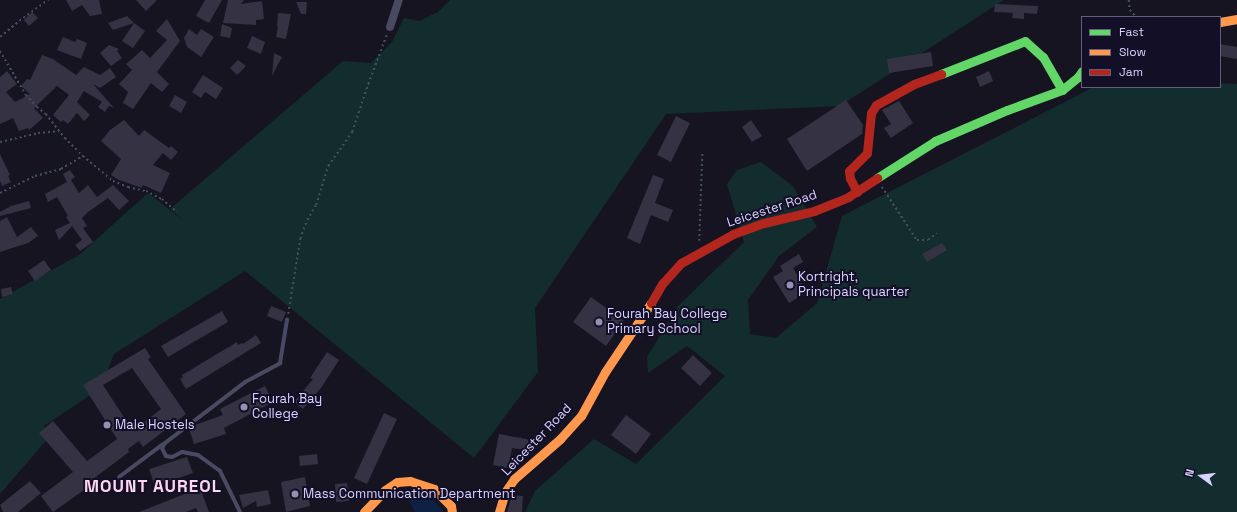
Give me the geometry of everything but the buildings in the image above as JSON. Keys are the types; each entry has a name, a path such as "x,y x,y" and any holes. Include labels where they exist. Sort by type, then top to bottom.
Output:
{"street":[{"path":"390,27 399,0"},
{"path":"1221,22 1237,19"},
{"path":"857,192 850,178 849,171 867,153 869,147 871,113 876,105 914,84 1025,41 1043,56 1062,90"},
{"name":"Leicester Road","path":"499,512 505,492 514,479 560,439 581,416 604,372 641,320 662,284 681,263 733,234 764,223 814,211 857,192 948,135 983,122 1007,110 1062,90 1078,77 1081,72"},
{"path":"364,512 385,490 397,482 410,481 434,489 451,506 452,512"}],"lane":[{"path":"119,477 245,382 280,363 287,320"},
{"path":"165,443 162,448 166,456 172,456 182,452 198,455 220,471 240,512"}],"path":[{"path":"0,37 48,0"},
{"path":"1129,0 1130,10 1135,16"},
{"path":"287,320 303,233 316,205 328,166 352,132 368,84 390,27"},
{"path":"0,51 26,95 46,114 59,131 83,156 113,181 128,187 146,191 162,200 177,212"},
{"path":"0,142 38,133 59,131"},
{"path":"699,254 702,153"},
{"path":"0,193 35,176 61,169 83,156"},
{"path":"877,179 917,240 928,240 937,233"}],"green space":[{"path":"450,0 1004,0 840,106 666,114 535,308 538,372 474,458 245,271 114,354 101,388 44,426 50,436 0,494 0,299 79,255 148,193 184,221 170,209 343,61 371,63 392,42 404,18 419,21 438,12"},
{"path":"1221,83 1237,84 1237,512 525,512 535,491 594,439 636,464 725,376 687,346 648,373 647,357 678,306 744,242 727,184 737,170 761,162 793,186 817,227 779,256 748,300 750,334 776,338 817,303 842,216 1092,88 1221,88"}],"water":[{"path":"417,489 426,491 443,512 415,512 407,497"}],"traffic: fast":[{"path":"941,74 1025,41 1043,57 1062,90"},
{"path":"877,178 935,141 1007,110 1062,90 1078,77 1081,72"}],"traffic: slow":[{"path":"1221,22 1237,19"},
{"path":"499,512 505,492 514,479 560,439 581,416 605,372 651,303"},
{"path":"364,512 385,490 397,482 410,481 434,489 451,506 452,512"}],"traffic: jam":[{"path":"857,192 850,178 849,171 867,153 871,113 876,105 914,84 941,74"},
{"path":"651,303 662,284 681,263 733,234 764,223 814,211 848,197 877,178"}],"place":[{"name":"Kortright, Principals quarter","path":"790,285"},
{"name":"Fourah Bay College Primary School","path":"599,322"},
{"name":"Fourah Bay College","path":"244,407"},
{"name":"Male Hostels","path":"107,425"},
{"name":"Mass Communication Department","path":"295,494"}],"district":[{"name":"MOUNT AUREOL","path":"153,487"}]}
